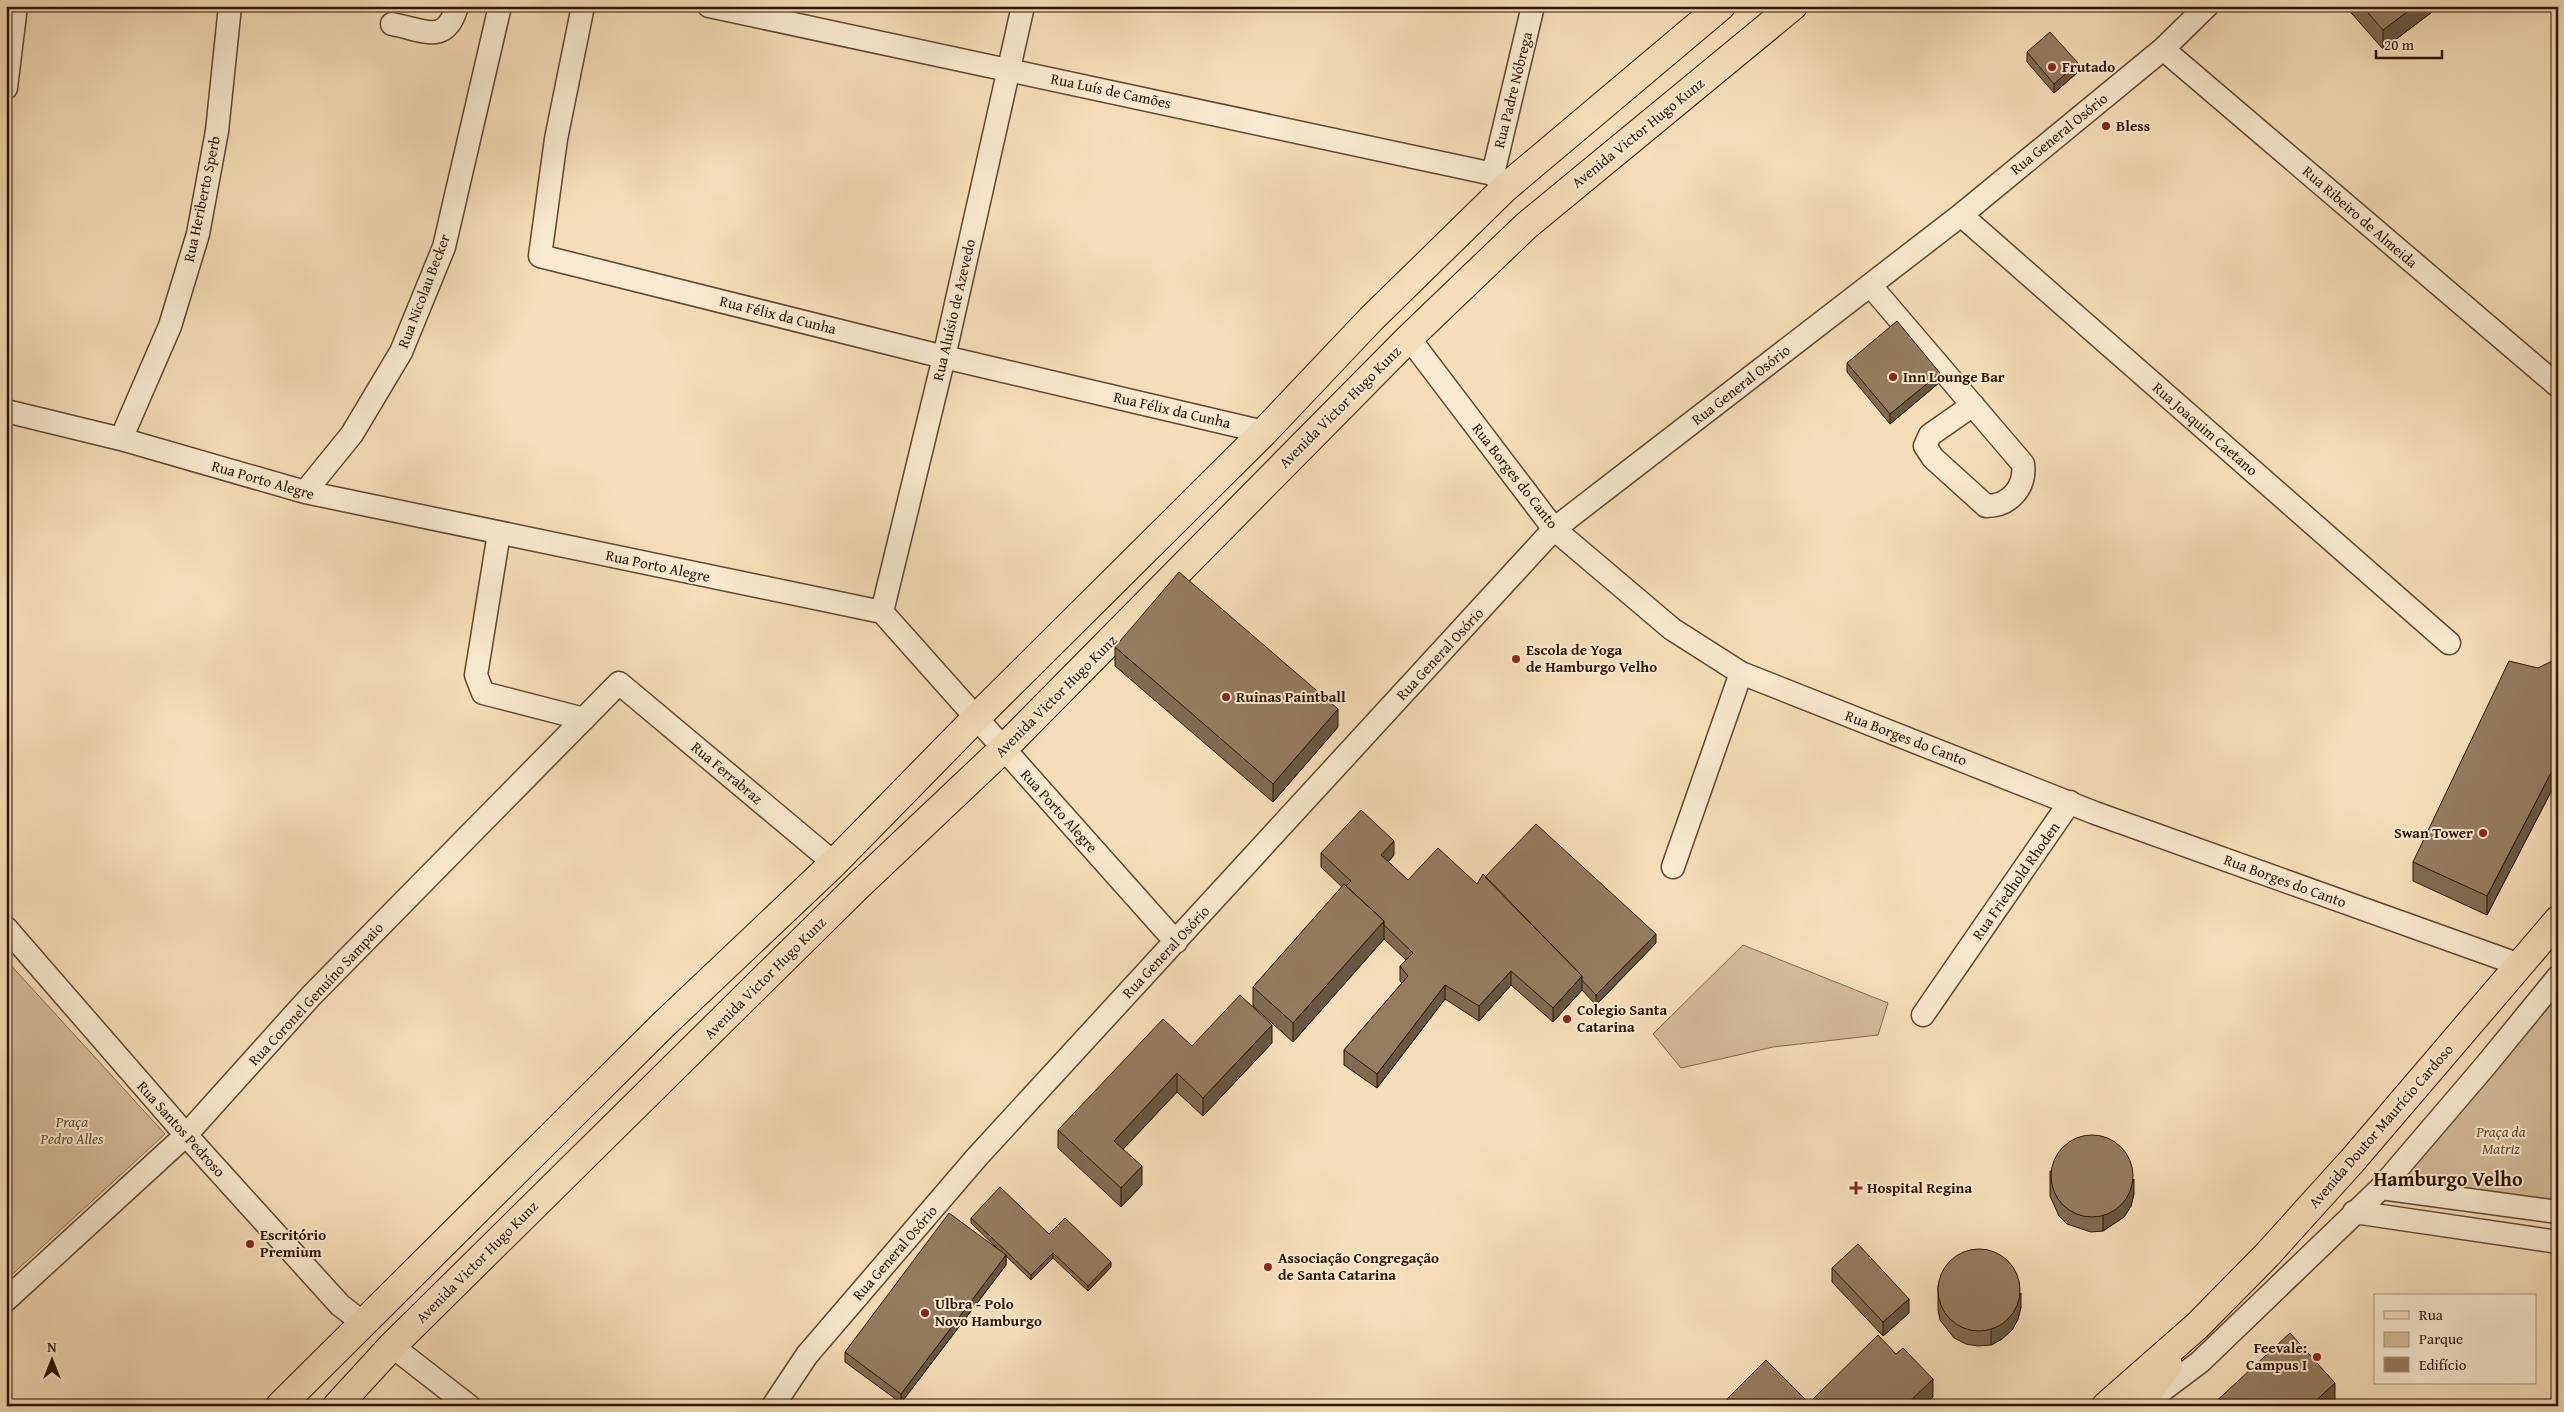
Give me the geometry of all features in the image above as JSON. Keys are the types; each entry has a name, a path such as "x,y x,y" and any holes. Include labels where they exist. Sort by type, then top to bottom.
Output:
{"main road":[{"path":"280,1406 662,1026 834,863 976,718 1264,432 1499,181 1721,6"},
{"name":"Avenida Victor Hugo Kunz","path":"337,1406 392,1346 858,886 1003,749 1409,338 1526,226 1793,6"},
{"name":"Avenida Doutor Maurício Cardoso","path":"2106,1406 2197,1326 2267,1255 2352,1161 2558,920"},
{"name":"Avenida Doutor Maurício Cardoso","path":"2140,1406 2197,1326"}],"street":[{"path":"6,88 16,6"},
{"name":"Rua Heriberto Sperb","path":"121,439 170,326 198,234 217,131 230,6"},
{"path":"392,24 437,33 446,29 453,22 457,6"},
{"name":"Rua Nicolau Becker","path":"305,492 352,434 401,352 444,247 500,6"},
{"name":"Rua Félix da Cunha","path":"583,6 556,139 540,256 944,357 1264,432"},
{"name":"Rua Luís de Camões","path":"709,6 1009,69 1499,181"},
{"name":"Rua Aluísio de Azevedo","path":"882,612 944,357 1023,6"},
{"name":"Rua Padre Nóbrega","path":"1499,181 1533,6"},
{"name":"Rua General Osório","path":"773,1406 807,1355 977,1157 1554,529 1961,215 2163,49 2207,6"},
{"name":"Rua Ribeiro de Almeida","path":"2163,49 2558,386"},
{"name":"Rua Joaquim Caetano","path":"1961,215 2449,643"},
{"path":"1870,285 1973,405 2023,464 2024,475 2022,485 2006,502 1997,506 1986,506 1933,458 1926,446 1930,435 1973,405"},
{"name":"Rua Borges do Canto","path":"1409,338 1554,529 1672,629 1741,673 2070,802 2094,814 2520,965"},
{"name":"Rua Porto Alegre","path":"6,411 121,439 305,492 882,612 1176,942"},
{"path":"499,533 476,675 483,693 584,719"},
{"path":"1673,867 1741,673"},
{"name":"Rua Coronel Genuíno Sampaio","path":"6,1300 186,1135 311,996 619,683"},
{"name":"Rua Ferrabraz","path":"619,683 834,863"},
{"name":"Rua Friedhold Rhoden","path":"1923,1015 2070,802"},
{"name":"Rua Santos Pedroso","path":"6,928 186,1135 340,1305 363,1323"},
{"path":"2140,1406 2200,1362 2381,1188 2558,977"},
{"path":"2381,1188 2558,1212"},
{"path":"2354,1212 2558,1242"},
{"path":"392,1346 468,1406"}],"green space":[{"path":"1743,945 1888,1003 1878,1035 1773,1047 1681,1068 1653,1034"},
{"name":"Praça Pedro Alles","path":"6,960 165,1134 6,1280"},
{"name":"Praça da Matriz","path":"2558,983 2558,1205 2392,1183"}],"building":[{"path":"2362,6 2415,6 2383,30"},
{"name":"Frutado","path":"2050,32 2078,63 2054,84 2027,52"},
{"name":"Inn Lounge Bar","path":"1897,321 1940,373 1890,414 1847,363"},
{"name":"Ruinas Paintball","path":"1179,572 1338,709 1273,784 1115,647"},
{"name":"Swan Tower","path":"2558,658 2558,766 2554,767 2487,896 2413,862 2509,661 2538,668"},
{"path":"1361,810 1394,841 1381,855 1408,880 1438,848 1477,884 1483,874 1582,976 1553,1008 1511,971 1479,1006 1445,985 1377,1074 1344,1050 1408,976 1400,966 1413,953 1384,925 1384,921 1346,886 1351,881 1321,853"},
{"path":"1536,824 1656,934 1596,995 1582,980 1582,976 1485,877"},
{"path":"1344,884 1384,921 1293,1023 1253,987"},
{"path":"1240,995 1272,1025 1203,1098 1177,1073 1114,1141 1142,1166 1121,1188 1058,1130 1163,1019 1192,1046"},
{"path":"2092,1135 2108,1138 2121,1147 2130,1160 2133,1176 2130,1192 2121,1205 2108,1214 2092,1217 2076,1214 2063,1205 2054,1192 2051,1176 2054,1160 2063,1147 2076,1138"},
{"path":"1000,1187 1049,1234 1065,1218 1111,1262 1088,1286 1053,1253 1031,1275 971,1218"},
{"name":"Ulbra - Polo Novo Hamburgo","path":"949,1213 1006,1255 901,1394 845,1352"},
{"path":"1858,1244 1909,1299 1883,1322 1832,1268"},
{"path":"1979,1249 1995,1252 2008,1261 2017,1274 2020,1290 2017,1306 2008,1319 1995,1328 1979,1331 1963,1328 1950,1319 1941,1306 1938,1290 1941,1274 1950,1261 1963,1252"},
{"path":"2290,1333 2335,1383 2310,1406 2211,1406"},
{"path":"1878,1335 1896,1354 1903,1348 1933,1379 1905,1406 1720,1406 1766,1360 1809,1403"}],"place":[{"name":"Frutado","path":"2052,67"},
{"name":"Bless","path":"2106,126"},
{"name":"Inn Lounge Bar","path":"1893,377"},
{"name":"Escola de Yoga de Hamburgo Velho","path":"1516,659"},
{"name":"Ruinas Paintball","path":"1226,697"},
{"name":"Swan Tower","path":"2483,833"},
{"name":"Colegio Santa Catarina","path":"1567,1019"},
{"name":"Hospital Regina","path":"1856,1188"},
{"name":"Escritório Premium","path":"250,1244"},
{"name":"Associação Congregação de Santa Catarina","path":"1268,1267"},
{"name":"Ulbra - Polo Novo Hamburgo","path":"925,1313"},
{"name":"Feevale: Campus I","path":"2317,1357"}],"district":[{"name":"Hamburgo Velho","path":"2448,1179"}]}
